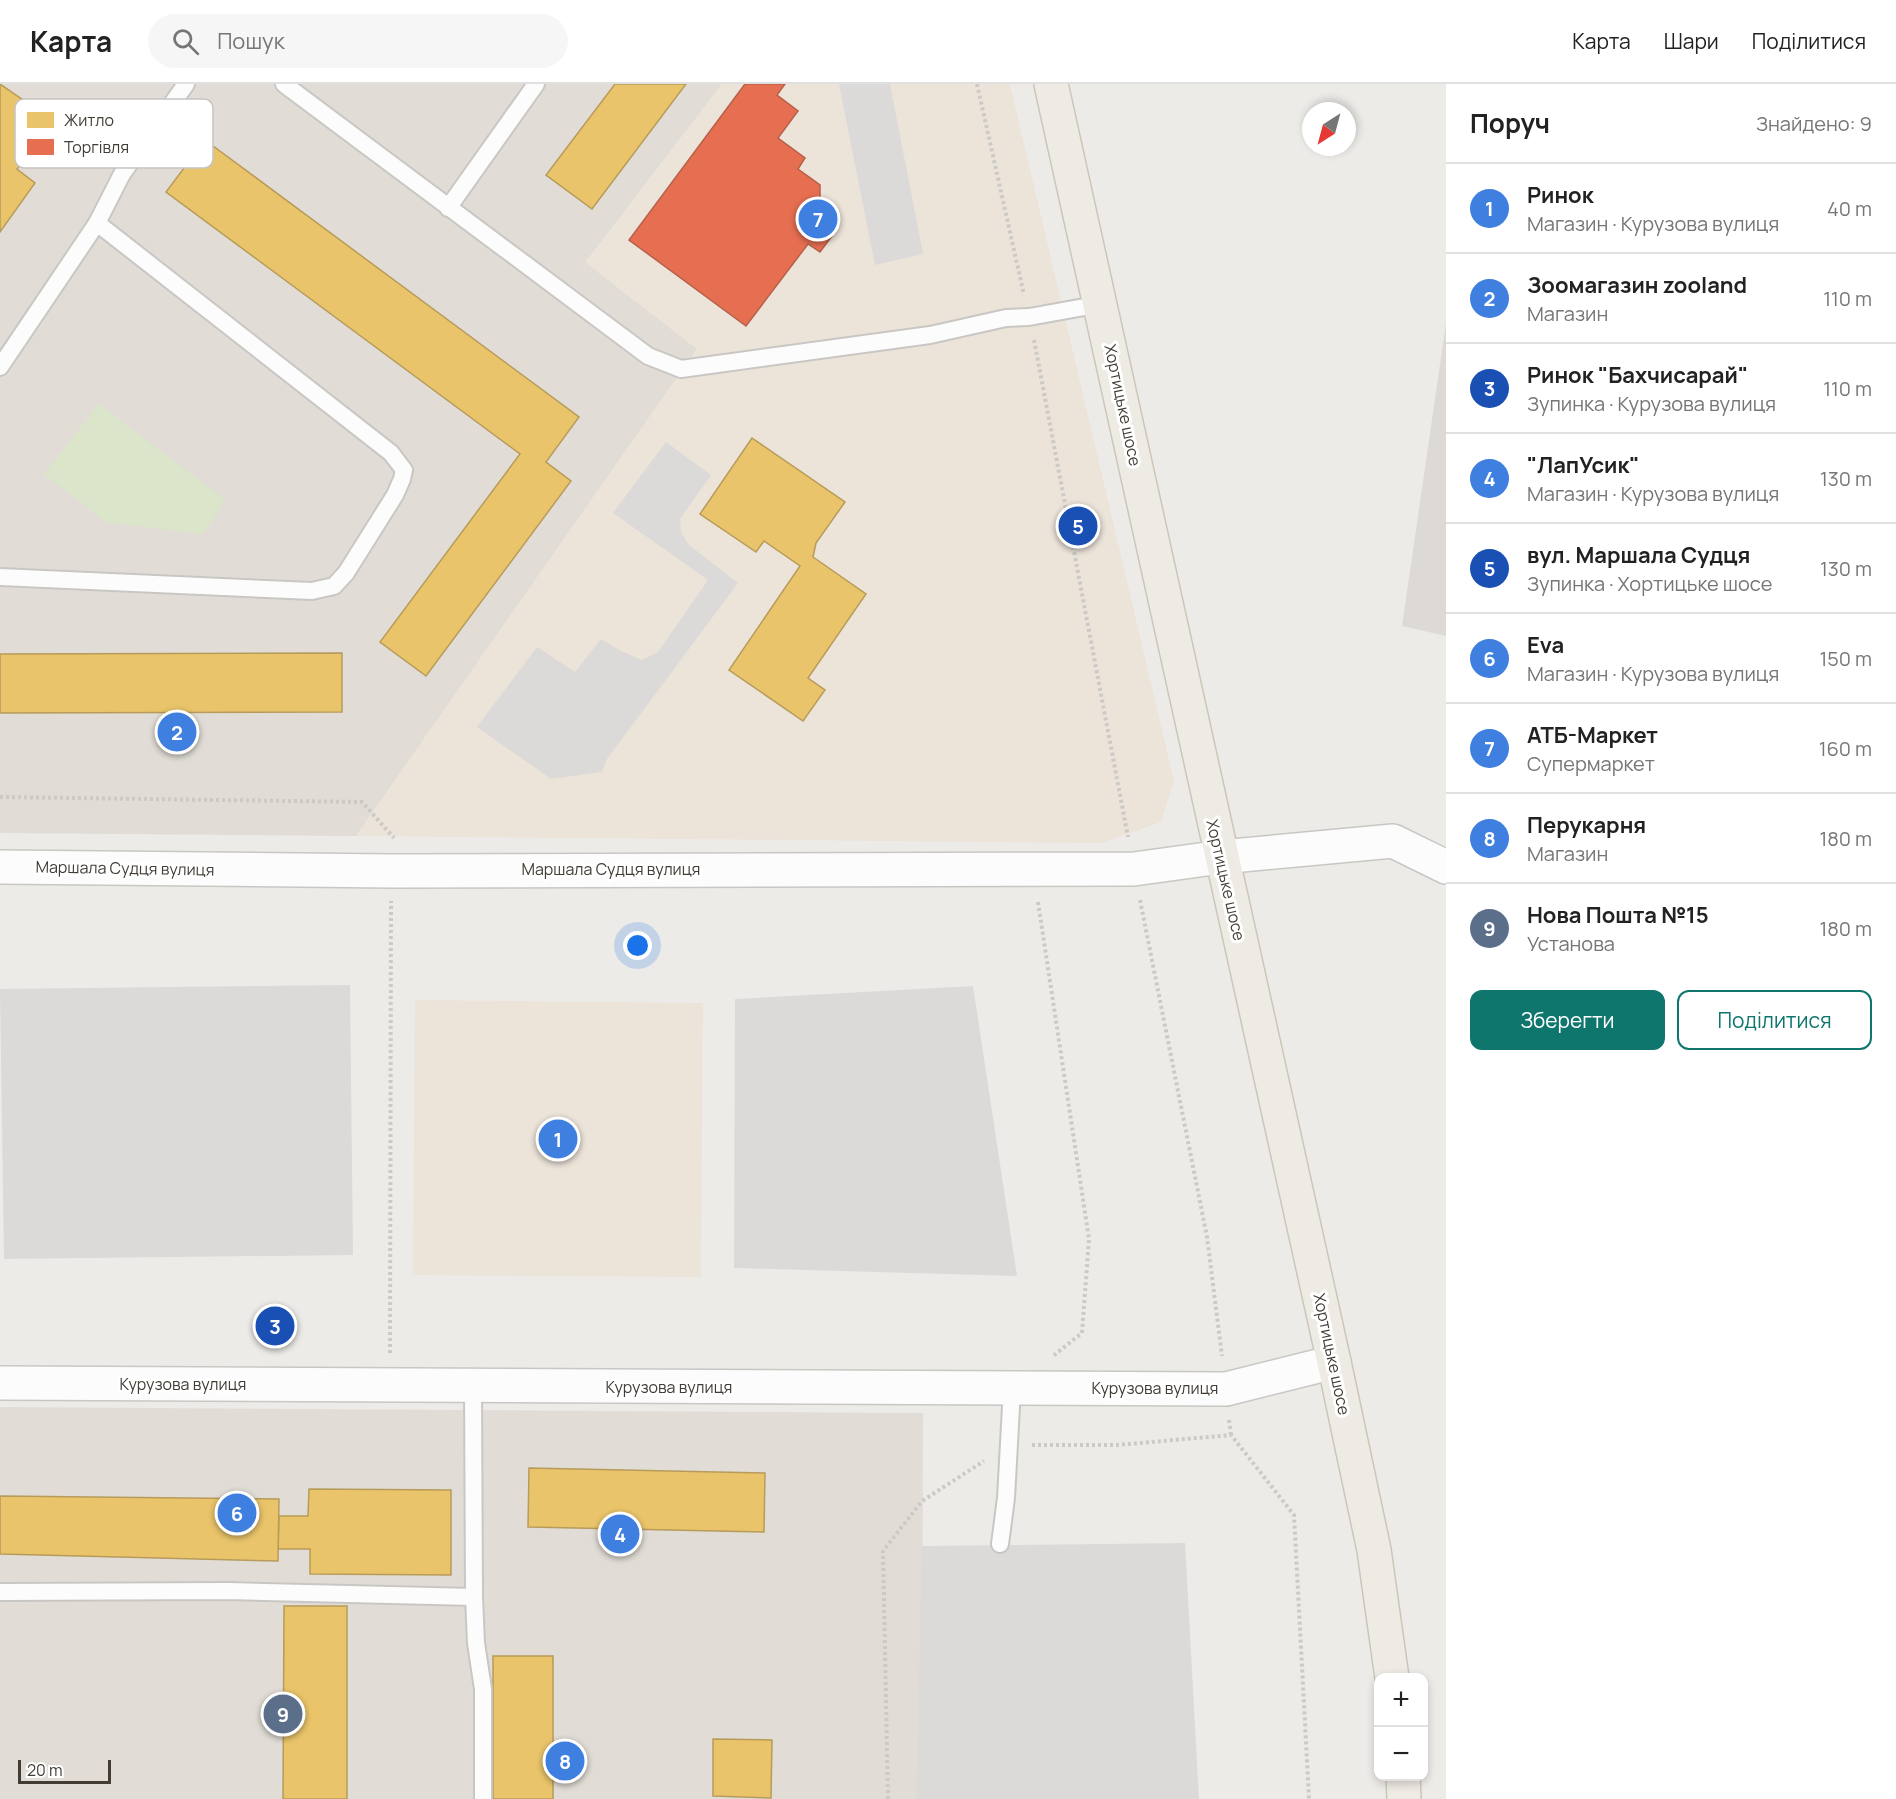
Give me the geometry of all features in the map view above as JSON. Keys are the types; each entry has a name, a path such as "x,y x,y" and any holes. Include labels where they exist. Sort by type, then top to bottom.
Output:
{"main road":[{"name":"Хортицьке шосе","path":"1051,84 1334,1362 1374,1550 1391,1673"},
{"path":"1403,1781 1404,1799"}],"street":[{"name":"Маршала Судця вулиця","path":"0,867 392,871 1134,869 1221,857 1393,841 1446,867"},
{"name":"Курузова вулиця","path":"0,1383 1226,1389 1334,1362"}],"lane":[{"path":"175,99 186,84"},
{"path":"284,84 648,356 681,369 920,336 1006,318 1029,317 1101,304"},
{"path":"448,208 536,84"},
{"path":"0,367 96,223 126,168"},
{"path":"0,577 312,591 334,586 346,573 402,480 404,470 391,453 96,223"},
{"path":"472,1386 474,1597 476,1642 483,1689 483,1799"},
{"path":"1000,1544 1006,1498 1012,1388"},
{"path":"0,1592 228,1591 474,1597"}],"path":[{"path":"977,84 1029,317 1207,1237 1231,1435 1294,1515 1309,1799"},
{"path":"0,797 362,802 397,842 392,871 390,1385"},
{"path":"1012,1388 1082,1333 1089,1239 1033,868"},
{"path":"888,1799 883,1551 922,1501 1009,1445 1117,1445 1231,1435"}],"shaded area":[{"path":"0,84 722,84 586,262 697,349 356,836 0,833"},
{"path":"722,84 1010,84 1174,781 1161,822 1102,843 356,836 697,349 586,263"},
{"path":"839,84 890,84 923,254 875,265"},
{"path":"1446,323 1446,636 1402,626"},
{"path":"666,442 711,475 680,519 681,532 688,544 738,583 607,759 602,772 551,779 477,727 537,647 575,672 601,639 642,660 658,652 708,580 613,513"},
{"path":"350,985 353,1255 4,1259 0,989"},
{"path":"973,986 1017,1276 734,1268 735,999"},
{"path":"415,1000 703,1003 701,1277 413,1275"},
{"path":"0,1407 923,1413 922,1799 0,1799"},
{"path":"1185,1543 1199,1799 916,1799 922,1546"}],"green space":[{"path":"99,404 225,500 203,534 106,522 44,474"}],"building: Житло":[{"path":"0,84 22,99 15,99 15,168 35,183 0,232"},
{"path":"615,84 686,84 592,209 546,175"},
{"path":"213,146 579,417 546,462 571,481 426,676 380,642 520,454 166,192 184,168 213,168"},
{"path":"752,438 845,502 816,543 813,557 866,594 808,678 825,690 803,721 729,670 800,566 764,541 756,552 700,514"},
{"path":"342,653 342,712 0,713 0,654"},
{"path":"529,1468 765,1473 764,1532 528,1527"},
{"path":"309,1489 451,1490 451,1575 310,1574 310,1549 278,1549 279,1516 308,1516"},
{"path":"0,1496 279,1499 278,1561 0,1554"},
{"path":"284,1606 347,1606 347,1799 283,1799"},
{"path":"493,1656 553,1656 553,1799 493,1799"},
{"path":"713,1739 772,1740 771,1798 713,1796"}],"building: Торгівля":[{"path":"745,84 785,84 777,95 798,111 778,138 805,158 798,169 820,185 820,228 832,236 820,252 808,244 746,326 629,240"}],"place":[{"name":"АТБ-Маркет","path":"818,219"},
{"name":"вул. Маршала Судця","path":"1078,526"},
{"name":"Зоомагазин zooland","path":"177,732"},
{"name":"Ринок","path":"558,1139"},
{"name":"Ринок \"Бахчисарай\"","path":"275,1326"},
{"name":"Eva","path":"237,1513"},
{"name":"\"ЛапУсик\"","path":"620,1534"},
{"name":"Нова Пошта №15","path":"283,1714"},
{"name":"Перукарня","path":"565,1761"}]}
